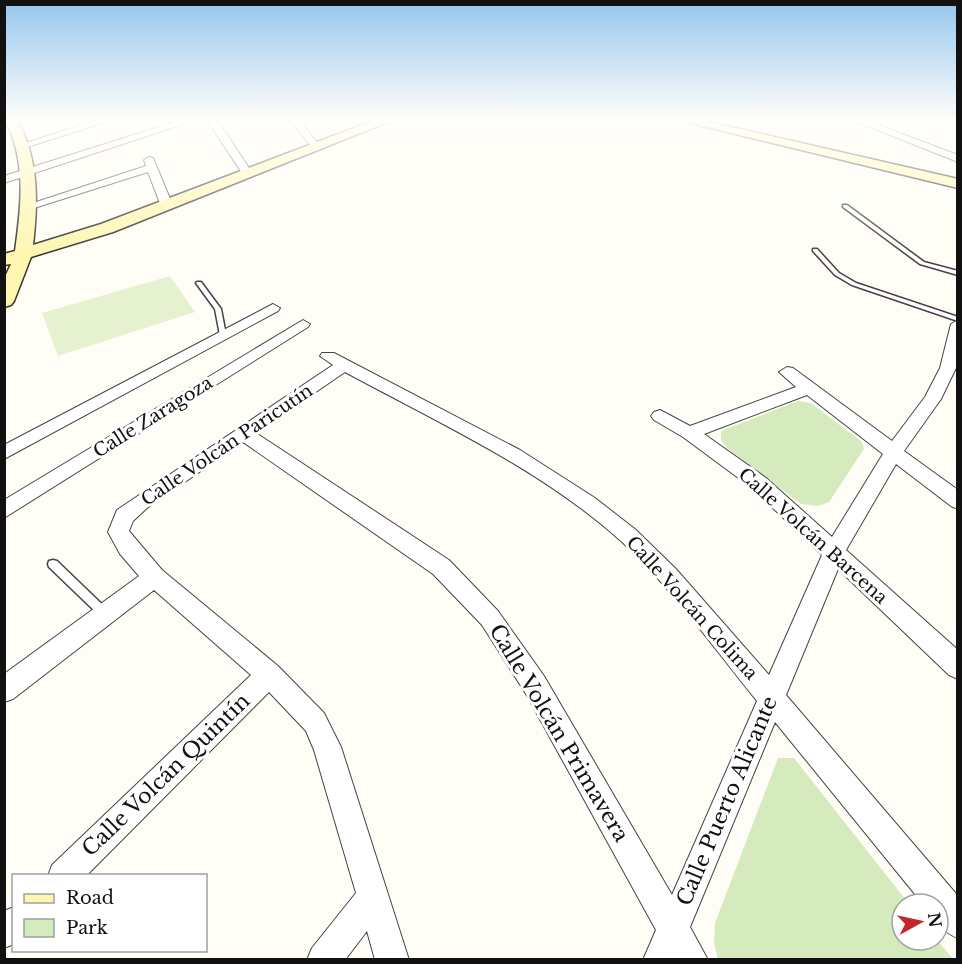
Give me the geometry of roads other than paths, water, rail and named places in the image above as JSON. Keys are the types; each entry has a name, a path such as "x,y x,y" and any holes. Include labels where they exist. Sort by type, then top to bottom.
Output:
{"street":[{"path":"4,301 23,255 27,207 25,165"},
{"path":"4,180 51,165"},
{"path":"27,207 148,165"},
{"path":"151,165 166,206"},
{"path":"242,165 248,174"},
{"path":"4,260 106,228 272,165"},
{"path":"880,165 957,184"},
{"name":"Calle Zaragoza","path":"4,453 273,308"},
{"name":"Calle Zaragoza","path":"4,510 303,324"},
{"name":"Calle Puerto Alicante","path":"660,960 833,554 893,453 932,399 948,368 957,324"},
{"name":"Calle Volcán Paricutín","path":"154,577 128,548 118,532 124,516 140,502 244,434 336,361"},
{"name":"Calle Volcán Colima","path":"336,361 513,455 588,503 628,536 668,576 957,922"},
{"path":"787,372 957,501"},
{"path":"689,434 807,389"},
{"name":"Calle Volcán Barcena","path":"660,416 759,483 957,667"},
{"name":"Calle Volcán Primavera","path":"244,434 441,567 490,618 535,685 691,960"},
{"path":"4,690 154,577 269,675 315,722 327,747 392,960"},
{"name":"Calle Volcán Quintín","path":"65,874 269,675"},
{"path":"324,960 373,896"}],"lane":[{"path":"844,206 922,263 957,273"},
{"path":"815,250 837,274 854,284 957,320"},
{"path":"199,284 218,309 223,335"},
{"path":"53,564 105,614"}]}
